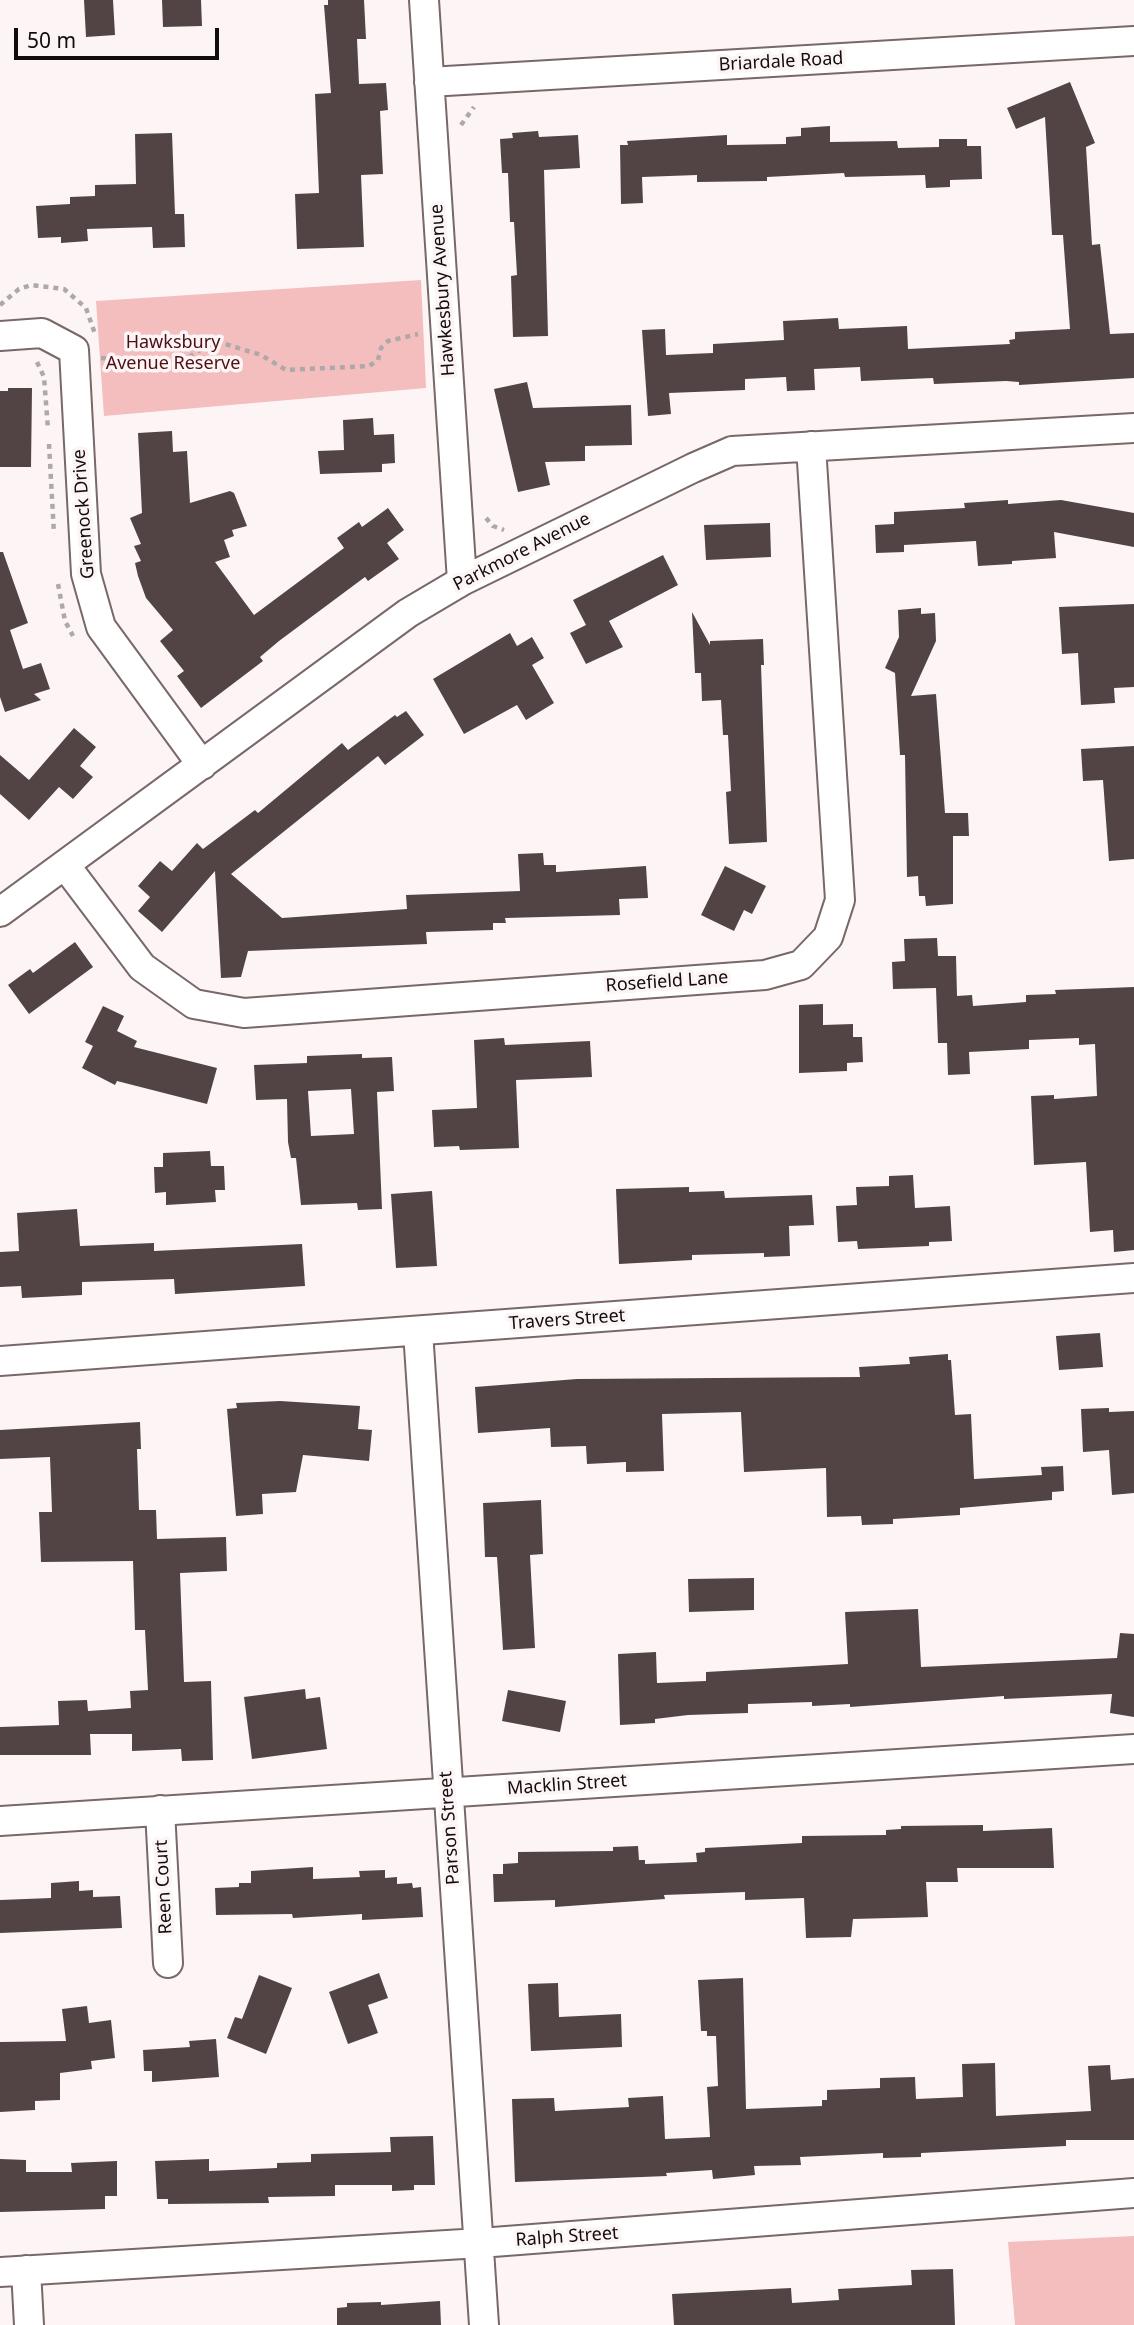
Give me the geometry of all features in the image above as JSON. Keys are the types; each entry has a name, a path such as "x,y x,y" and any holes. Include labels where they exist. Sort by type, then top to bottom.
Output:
{"street":[{"name":"Hawkesbury Avenue","path":"424,0 463,581"},
{"name":"Briardale Road","path":"429,82 1134,41"},
{"name":"Greenock Drive","path":"0,336 42,333 74,350 86,575 101,626 202,765"},
{"name":"Parkmore Avenue","path":"0,912 408,613 463,581 732,451 1134,428"},
{"name":"Rosefield Lane","path":"65,865 142,967 194,1004 244,1013 765,975 801,965 828,937 840,900 811,446"},
{"name":"Travers Street","path":"0,1361 1134,1278"},
{"name":"Parson Street","path":"418,1331 484,2325"},
{"name":"Macklin Street","path":"0,1821 1134,1749"},
{"name":"Reen Court","path":"160,1810 168,1963"},
{"name":"Ralph Street","path":"13,2271 480,2244 1134,2193"},
{"path":"13,2271 29,2325"}],"path":[{"path":"460,130 463,120 474,106"},
{"path":"0,305 19,289 31,285 64,289 92,317 100,371"},
{"path":"100,358 180,363 200,350 222,343 261,355 286,370 369,366 378,360 381,348 388,341 424,333"},
{"path":"486,516 493,526 502,531 514,525"},
{"path":"487,536 493,526"}],"green space":[{"name":"Hawksbury Avenue Reserve","path":"421,280 426,388 104,416 96,301"},
{"path":"1134,2236 1134,2325 1015,2325 1008,2242"}],"building":[{"path":"84,0 113,0 115,35 86,37"},
{"path":"162,0 201,0 202,26 163,27"},
{"path":"328,0 364,0 366,39 357,39 359,84 386,83 388,110 380,111 383,174 361,175 364,247 297,249 295,194 319,193 315,94 331,93 324,5 328,5"},
{"path":"1070,82 1095,143 1086,147 1092,245 1100,244 1110,334 1134,333 1134,378 1019,385 1019,382 1006,381 934,384 933,378 861,381 860,367 814,369 815,390 787,391 786,377 745,379 745,390 669,393 671,414 648,416 642,330 665,329 666,355 713,353 713,344 784,340 783,321 838,318 839,329 907,326 908,349 1010,344 1009,340 1015,339 1015,332 1070,329 1063,235 1052,235 1045,117 1016,129 1007,108"},
{"path":"830,126 830,142 897,141 898,148 939,147 939,139 967,139 967,146 981,146 982,179 950,180 950,187 926,188 925,175 845,177 844,173 767,177 767,181 697,182 697,175 642,177 643,203 621,204 620,145 628,145 627,141 727,135 727,145 786,144 786,137 801,136 801,128"},
{"path":"538,131 539,137 578,135 580,168 544,170 548,336 513,337 511,276 517,275 514,222 510,222 508,173 502,173 500,139 513,138 512,133"},
{"path":"172,133 175,214 184,214 185,247 153,248 152,227 87,229 88,241 61,243 61,237 38,238 36,206 70,204 70,197 95,196 95,185 136,184 135,134"},
{"path":"527,382 533,408 631,405 632,445 585,446 585,461 545,462 550,485 518,492 494,389"},
{"path":"8,388 32,388 31,467 0,467 0,391 8,391"},
{"path":"373,418 374,435 394,434 395,463 382,464 382,472 320,474 318,451 344,450 343,420"},
{"path":"172,431 173,452 187,451 190,503 230,491 234,493 247,526 232,530 234,536 224,540 230,557 215,562 254,615 344,548 337,538 359,522 362,527 388,508 404,530 387,543 399,559 368,581 365,577 279,641 260,657 263,661 201,708 177,676 184,671 160,641 173,630 146,598 135,563 141,561 134,546 141,544 130,518 142,513 138,433"},
{"path":"1008,500 1008,504 1061,500 1134,513 1134,547 1054,532 1056,558 1012,561 1012,564 978,566 976,541 904,545 904,552 876,553 875,525 894,524 894,512 965,508 964,503"},
{"path":"770,523 771,557 706,560 704,525"},
{"path":"0,552 3,552 28,623 10,630 23,669 41,663 50,689 34,694 41,700 5,712 0,697"},
{"path":"663,555 678,585 609,621 623,647 586,664 570,633 586,625 573,600"},
{"path":"1134,604 1134,687 1114,688 1115,703 1081,705 1078,653 1062,654 1059,607"},
{"path":"921,608 921,614 935,613 936,641 911,696 936,694 945,813 968,813 969,836 953,836 953,904 926,906 925,896 919,896 918,876 907,877 905,755 900,755 895,673 885,668 899,637 898,610"},
{"path":"692,612 710,645 710,641 763,639 764,665 761,665 767,842 729,844 726,792 731,791 728,735 723,735 721,700 702,701 701,673 695,673"},
{"path":"510,633 517,646 532,637 544,658 532,665 554,703 526,720 517,705 464,734 433,679"},
{"path":"406,711 424,735 385,765 378,756 231,874 282,918 407,909 406,895 520,891 518,854 543,853 544,865 556,865 556,872 646,866 648,898 619,899 620,915 505,918 506,923 493,923 493,930 426,932 427,944 248,951 241,977 221,978 215,871 162,932 138,911 150,897 138,886 160,861 172,871 197,843 203,849 255,810 258,813 342,743 348,750 395,715 397,717"},
{"path":"74,728 96,747 80,766 93,777 73,799 59,787 29,820 0,794 0,755 29,780"},
{"path":"1134,746 1134,859 1109,861 1103,780 1083,781 1081,749"},
{"path":"725,866 766,886 752,914 744,910 734,931 701,915"},
{"path":"937,938 938,956 956,956 957,996 972,995 973,1006 1026,1002 1026,995 1056,994 1055,990 1134,987 1134,1250 1114,1252 1113,1230 1090,1232 1086,1162 1034,1165 1031,1096 1054,1095 1054,1099 1097,1096 1095,1044 1079,1045 1079,1038 1029,1040 1029,1049 969,1052 970,1074 948,1075 947,1043 938,1043 936,988 893,989 892,962 905,961 904,939"},
{"path":"75,942 93,967 29,1014 8,985 30,969 33,973"},
{"path":"823,1004 823,1025 853,1024 853,1037 862,1037 863,1062 847,1063 847,1071 799,1073 799,1005"},
{"path":"103,1006 124,1016 117,1031 137,1041 134,1047 217,1068 207,1104 117,1081 115,1085 82,1068 93,1046 85,1042"},
{"path":"504,1038 505,1045 590,1041 592,1077 516,1080 519,1148 460,1150 459,1146 434,1147 432,1110 477,1108 474,1040"},
{"path":"362,1054 362,1058 392,1057 394,1091 377,1092 382,1209 358,1210 357,1203 301,1205 296,1158 291,1158 288,1142 287,1099 256,1100 254,1065 307,1063 307,1056","holes":["351,1089 354,1134 311,1136 308,1091"]},
{"path":"210,1151 211,1166 224,1166 225,1190 215,1190 216,1202 166,1205 166,1192 155,1193 154,1167 163,1167 163,1153"},
{"path":"913,1175 915,1208 950,1206 952,1241 929,1242 929,1246 858,1249 857,1241 838,1242 836,1206 857,1205 856,1187 889,1186 889,1176"},
{"path":"689,1187 689,1192 724,1191 725,1198 812,1195 814,1225 789,1226 790,1256 764,1257 764,1253 692,1255 692,1260 619,1264 616,1189"},
{"path":"432,1191 437,1266 396,1268 391,1194"},
{"path":"77,1209 80,1246 154,1243 154,1251 302,1244 305,1286 175,1294 174,1279 82,1282 82,1295 22,1298 21,1286 0,1287 0,1252 19,1251 17,1213"},
{"path":"1100,1333 1103,1367 1059,1370 1056,1336"},
{"path":"948,1354 948,1360 951,1360 955,1415 971,1414 974,1479 1042,1475 1041,1467 1063,1466 1064,1491 1052,1492 1052,1500 960,1508 960,1515 893,1519 893,1524 862,1525 861,1516 827,1517 826,1468 744,1472 741,1412 662,1414 664,1471 626,1472 626,1462 587,1464 586,1446 551,1447 550,1428 478,1433 475,1387 577,1379 860,1377 859,1367 910,1364 909,1357"},
{"path":"280,1401 360,1406 358,1429 372,1430 369,1461 303,1455 296,1492 262,1494 263,1514 236,1516 227,1409 237,1408 236,1403"},
{"path":"1109,1408 1109,1412 1134,1411 1134,1493 1112,1495 1109,1450 1083,1452 1081,1409"},
{"path":"140,1422 141,1449 137,1449 139,1510 156,1510 157,1539 226,1537 227,1571 180,1573 184,1682 211,1681 213,1760 182,1761 181,1749 132,1751 132,1734 90,1734 91,1755 0,1755 0,1727 59,1725 58,1701 87,1700 88,1711 131,1708 130,1691 148,1690 145,1630 135,1630 133,1561 41,1562 39,1512 52,1512 50,1457 0,1459 0,1430"},
{"path":"541,1500 543,1554 530,1555 535,1648 503,1650 497,1557 485,1557 483,1503"},
{"path":"754,1578 754,1610 689,1612 688,1579"},
{"path":"918,1609 921,1667 1117,1658 1120,1633 1134,1634 1134,1717 1110,1713 1112,1694 1004,1699 1004,1696 850,1707 850,1704 812,1706 812,1702 748,1704 748,1713 688,1715 655,1719 655,1723 620,1725 618,1654 656,1652 657,1683 706,1681 706,1672 848,1664 845,1612"},
{"path":"305,1689 306,1699 320,1697 327,1749 252,1759 244,1697"},
{"path":"508,1690 566,1701 560,1732 502,1721"},
{"path":"983,1825 983,1831 1052,1828 1054,1868 957,1868 958,1882 926,1882 928,1917 853,1919 851,1937 806,1938 804,1898 745,1900 745,1892 664,1895 665,1899 555,1907 555,1900 494,1902 493,1874 503,1874 503,1864 518,1863 518,1852 613,1851 613,1847 638,1846 639,1860 645,1860 645,1864 697,1862 696,1853 705,1852 705,1848 802,1843 802,1836 886,1835 886,1830 901,1829 901,1826"},
{"path":"313,1867 313,1879 360,1877 359,1871 385,1870 385,1878 397,1877 397,1884 412,1883 413,1888 421,1887 423,1917 362,1920 362,1914 293,1918 292,1914 216,1915 215,1888 239,1887 239,1883 251,1883 251,1871"},
{"path":"79,1881 79,1891 93,1890 93,1897 120,1896 122,1928 0,1933 0,1900 51,1898 51,1883"},
{"path":"379,1973 388,1998 368,2005 378,2033 348,2044 329,1992"},
{"path":"259,1975 292,1988 266,2054 227,2038 235,2017 242,2019"},
{"path":"743,1978 746,2109 822,2106 822,2100 827,2100 827,2090 880,2088 880,2078 915,2077 916,2099 963,2097 962,2064 995,2063 996,2116 1091,2111 1088,2066 1110,2065 1111,2080 1134,2078 1134,2140 1066,2140 1066,2146 921,2153 921,2157 883,2158 883,2153 800,2157 801,2165 754,2166 755,2175 713,2179 712,2170 666,2173 667,2176 515,2182 512,2099 554,2098 555,2111 629,2107 628,2098 663,2096 665,2139 710,2137 707,2087 718,2086 716,2036 707,2036 707,2031 701,2031 698,1980"},
{"path":"558,1983 559,2017 621,2014 622,2047 531,2051 528,1984"},
{"path":"87,2006 89,2023 111,2020 115,2058 91,2061 92,2069 60,2073 60,2100 35,2101 35,2110 0,2112 0,2042 66,2041 62,2009"},
{"path":"216,2039 219,2077 152,2082 152,2071 144,2071 143,2050 190,2047 189,2041"},
{"path":"433,2136 435,2185 414,2185 414,2190 392,2191 392,2185 335,2185 335,2196 268,2197 269,2203 168,2204 168,2199 157,2199 155,2161 209,2159 209,2171 277,2168 277,2163 311,2162 311,2154 391,2152 390,2137"},
{"path":"0,2159 26,2160 26,2172 72,2172 71,2163 117,2161 117,2196 105,2196 105,2209 0,2212"},
{"path":"953,2269 955,2325 674,2325 672,2294 791,2288 792,2303 839,2300 838,2289 912,2285 911,2270"},
{"path":"440,2301 441,2325 337,2325 337,2308 347,2307 347,2303 381,2302 381,2305"}]}
